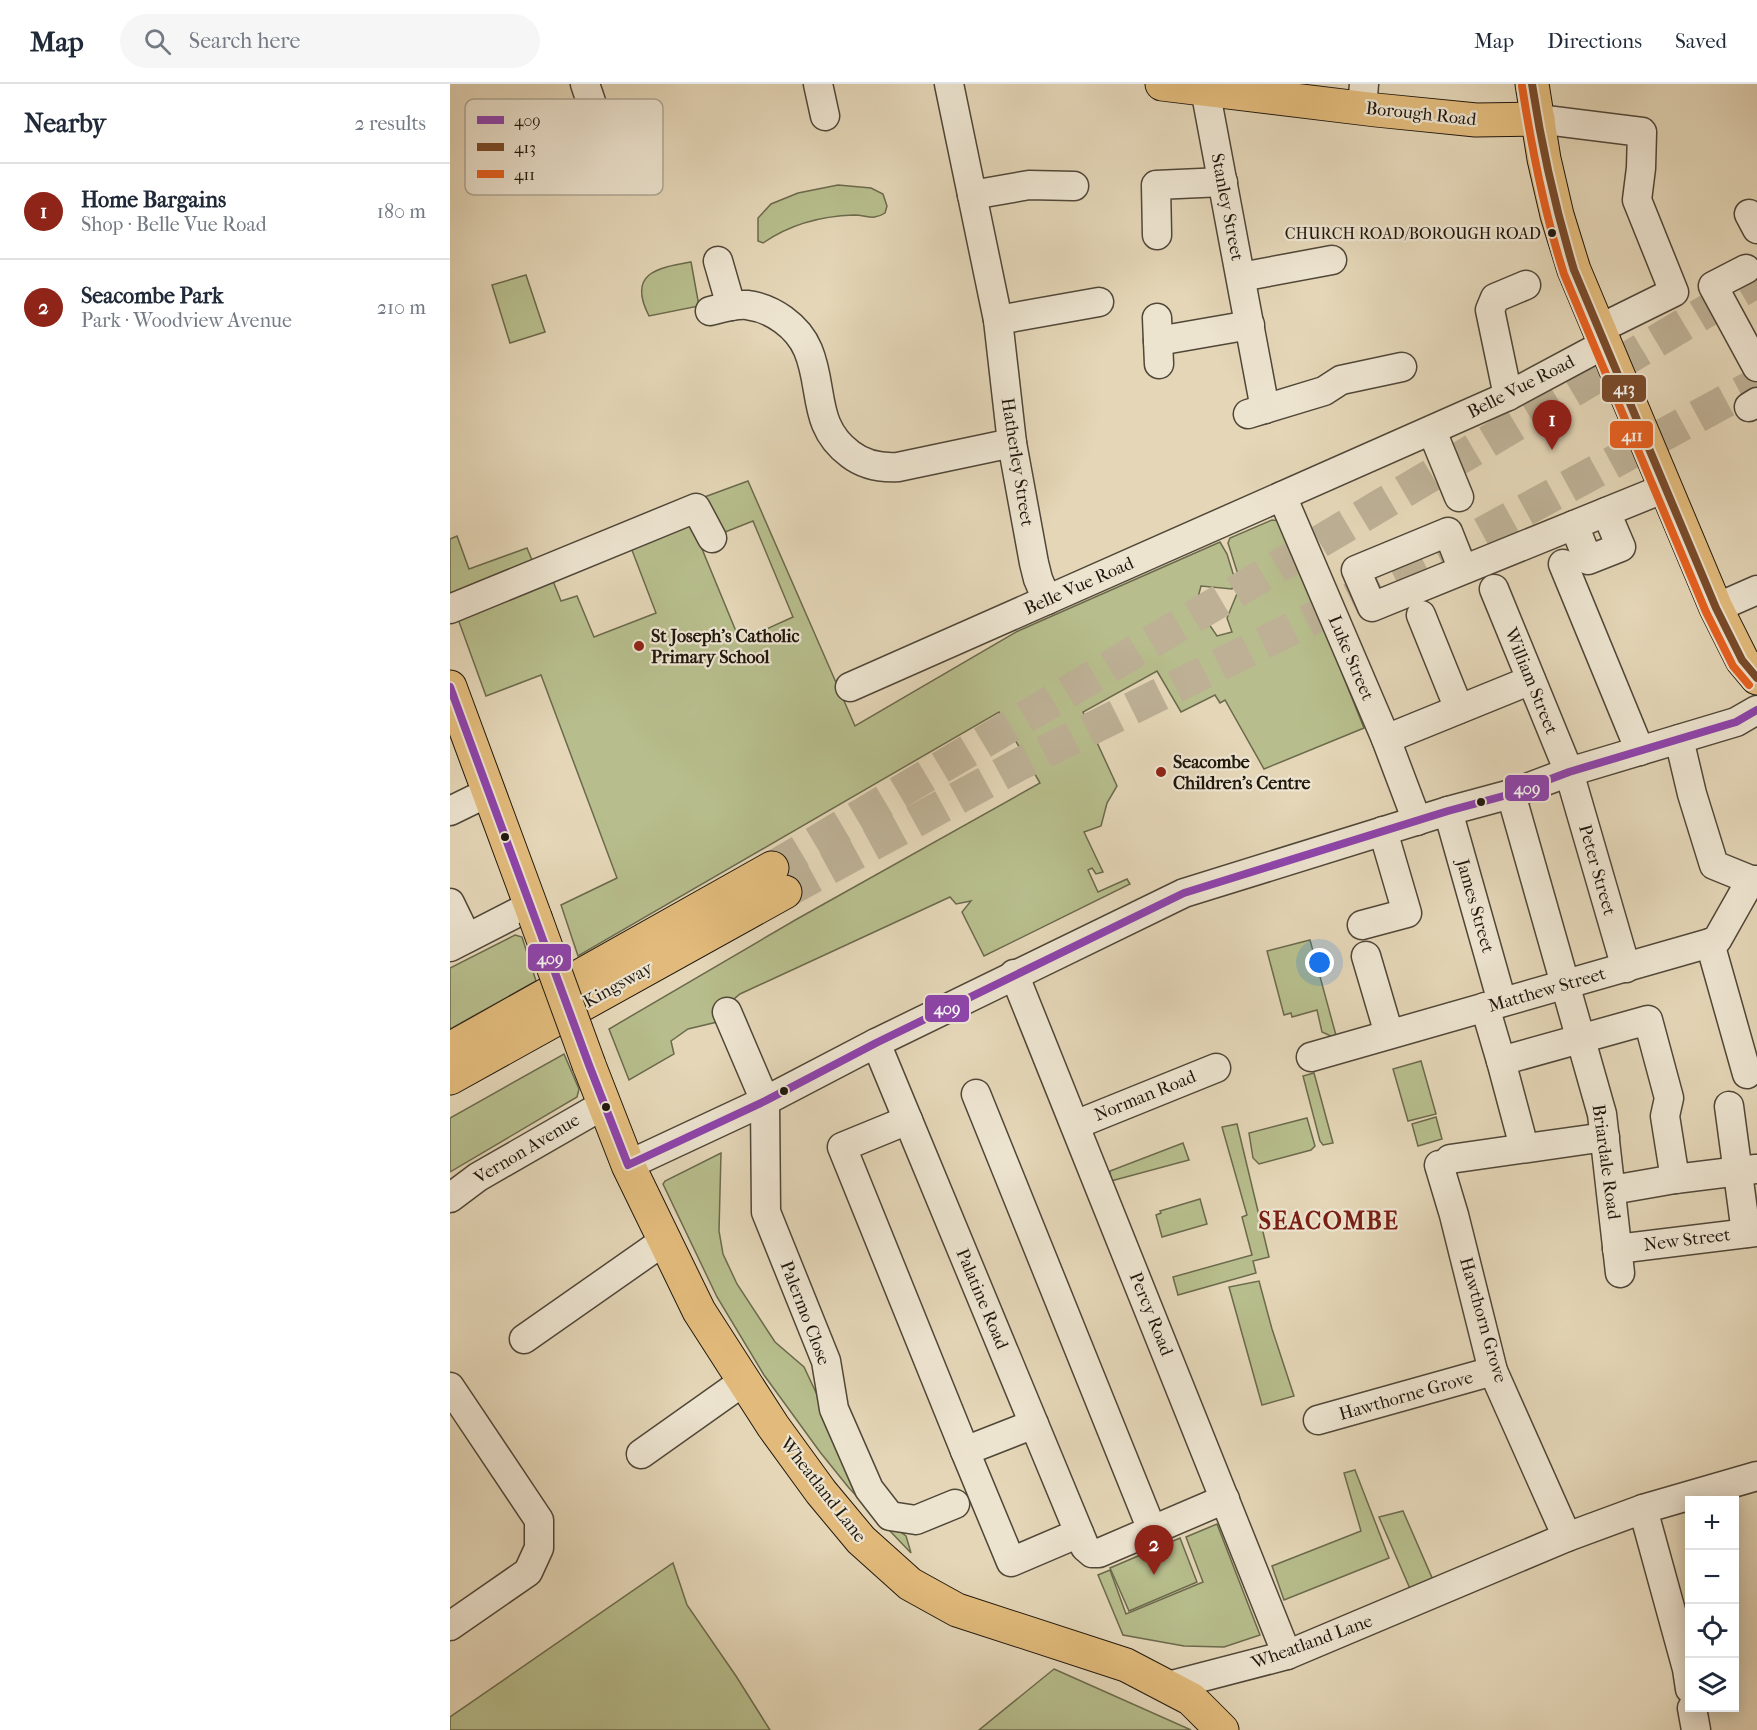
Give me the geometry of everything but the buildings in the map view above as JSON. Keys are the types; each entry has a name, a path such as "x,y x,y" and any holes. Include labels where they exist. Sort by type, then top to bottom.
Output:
{"main road":[{"name":"Borough Road","path":"1162,84 1205,89 1363,96 1476,120 1538,119"},
{"path":"1532,84 1557,214 1574,270 1716,608 1742,660 1757,678"},
{"name":"Wheatland Lane","path":"450,687 628,1165 699,1311 773,1426 854,1532 910,1584 957,1610 1126,1665 1168,1686"},
{"name":"Kingsway","path":"450,1049 779,880 450,1078"},
{"path":"1168,1686 1191,1699 1222,1730"}],"street":[{"path":"585,84 590,99"},
{"path":"818,84 825,116"},
{"name":"Hatherley Street","path":"949,84 998,320 1012,443 1034,563 1047,600"},
{"name":"Stanley Street","path":"1205,89 1250,325 1257,411 1324,391 1341,380 1402,367"},
{"name":"Belle Vue Road","path":"850,687 1508,396 1674,292 1637,201 1642,132 1538,119"},
{"path":"1157,235 1156,185 1223,182"},
{"path":"972,195 1029,185 1074,186"},
{"path":"1241,277 1332,260"},
{"path":"718,261 721,309 746,305 768,312 789,324 798,333 808,351 827,430 834,440 857,459 884,467 898,467 1012,443"},
{"path":"1746,269 1713,286 1757,367"},
{"path":"1508,396 1490,310 1496,298 1526,285"},
{"path":"998,320 1099,302"},
{"path":"1158,341 1250,325"},
{"path":"1432,431 1459,497"},
{"path":"1463,570 1665,488"},
{"name":"Luke Street","path":"1282,496 1386,739 1417,821"},
{"path":"450,609 654,519 696,508 712,538"},
{"path":"1574,525 1588,560 1621,547 1606,512"},
{"path":"1563,564 1641,751"},
{"name":"William Street","path":"1494,589 1569,772"},
{"path":"1716,608 1757,590"},
{"path":"1421,615 1459,710"},
{"path":"1386,739 1531,681"},
{"path":"628,1165 765,1101 1014,974 1184,893 1448,811 1511,794 1569,772 1736,722 1757,710"},
{"path":"1679,739 1692,794 1714,865 1754,880 1717,940 1710,943 1747,1074"},
{"name":"Peter Street","path":"1569,772 1626,968"},
{"path":"450,811 489,792"},
{"name":"Briardale Road","path":"1511,794 1602,1114 1619,1261"},
{"name":"James Street","path":"1448,811 1494,1005 1501,1061 1524,1147"},
{"path":"1362,925 1407,913 1383,831"},
{"path":"450,903 458,942 532,911"},
{"name":"Matthew Street","path":"1311,1057 1710,943"},
{"path":"1366,956 1389,1035"},
{"name":"Percy Road","path":"1014,974 1287,1655"},
{"path":"727,1012 765,1101"},
{"path":"1501,1061 1648,1020 1669,1098 1665,1116 1675,1179"},
{"name":"Palatine Road","path":"876,1043 1034,1424 1086,1543"},
{"name":"Norman Road","path":"1075,1125 1216,1068"},
{"path":"975,1094 1152,1530"},
{"name":"Palermo Close","path":"765,1101 766,1212 826,1361 834,1409 869,1489 890,1516 916,1520 955,1504"},
{"name":"Vernon Avenue","path":"450,1198 478,1177 605,1104"},
{"path":"1729,1106 1748,1170 1751,1232"},
{"path":"908,1120 842,1147 1011,1562 1086,1543 1099,1552 1225,1499"},
{"path":"1524,1147 1605,1137"},
{"name":"Hawthorn Grove","path":"1524,1147 1445,1162 1454,1215 1493,1371 1567,1537"},
{"path":"1612,1190 1748,1170"},
{"name":"New Street","path":"1619,1261 1751,1232"},
{"path":"524,1339 664,1241"},
{"name":"Hawthorne Grove","path":"1318,1420 1493,1371"},
{"path":"641,1454 744,1381"},
{"path":"450,1387 539,1520 539,1548 528,1572 450,1626"},
{"path":"965,1451 1034,1424"},
{"name":"Wheatland Lane","path":"1168,1686 1287,1655 1567,1537 1643,1509 1757,1476"},
{"path":"1643,1509 1685,1662"},
{"path":"1693,1712 1696,1730"}],"green space":[{"path":"838,185 871,188 883,194 887,206 885,213 873,217 854,215 830,217 795,226 763,243 758,241 758,218 771,204 798,193"},
{"path":"691,262 699,306 649,316 643,302 642,290 649,275 657,270"},
{"path":"526,275 545,332 510,343 492,285"},
{"path":"748,481 855,726 1018,631 1220,542 1227,554 1235,580 1232,589 1201,586 1196,605 1217,636 1232,632 1227,618 1241,584 1228,543 1230,538 1272,520 1281,521 1364,728 1264,769 1225,700 1220,703 1215,695 1181,712 1157,671 1083,712 1117,786 1107,803 1101,826 1084,832 1103,872 1096,874 1092,868 1088,870 1098,892 1127,879 1130,884 984,956 962,912 971,901 956,904 950,897 740,994 721,1010 717,1022 688,1029 671,1041 674,1054 629,1080 609,1029 797,919 1040,783 999,712 578,956 561,905 617,878 541,675 486,696 458,619 551,576 561,601 577,596 594,637 656,613 630,545 700,518 700,544 740,641 793,617 753,521 715,536 699,499"},
{"path":"457,536 469,569 527,548 532,560 450,593 450,539"},
{"path":"515,935 522,937 536,981 450,1029 450,968"},
{"path":"1310,940 1337,1039 1322,1032 1317,1010 1292,1017 1291,1013 1284,1015 1267,951"},
{"path":"564,1054 579,1089 577,1097 450,1172 450,1118"},
{"path":"1421,1061 1436,1114 1408,1121 1393,1069"},
{"path":"1314,1073 1333,1143 1323,1145 1303,1076"},
{"path":"1436,1117 1442,1139 1418,1146 1412,1124"},
{"path":"1307,1118 1315,1146 1311,1150 1259,1164 1253,1158 1249,1133"},
{"path":"1237,1124 1269,1257 1253,1261 1256,1273 1178,1295 1173,1277 1252,1255 1242,1217 1247,1215 1222,1127"},
{"path":"1183,1143 1189,1160 1111,1181 1110,1171"},
{"path":"721,1153 719,1231 723,1254 737,1284 775,1342 804,1367 860,1486 886,1521 906,1536 911,1553 849,1488 764,1375 717,1297 663,1184"},
{"path":"1200,1199 1207,1224 1162,1237 1156,1215 1161,1213 1160,1211"},
{"path":"1259,1281 1294,1396 1262,1405 1229,1287"},
{"path":"1355,1470 1389,1558 1284,1600 1272,1566 1361,1531 1344,1473"},
{"path":"1403,1511 1433,1580 1411,1591 1379,1517"},
{"path":"1217,1524 1260,1635 1224,1647 1184,1646 1123,1635 1098,1575 1110,1570 1126,1614 1203,1582 1186,1537"},
{"path":"1180,1538 1197,1582 1129,1611 1110,1568"},
{"path":"673,1563 687,1605 770,1730 450,1730 450,1717"},
{"path":"1054,1669 1191,1730 979,1730"}],"tunnel":[{"path":"772,868 1757,281"},
{"path":"785,892 1018,765 1468,541 1757,384"}],"transit line":[{"name":"413","path":"1532,84 1550,178 1574,270 1716,608 1742,660 1757,678"},
{"name":"411","path":"1522,86 1539,181 1564,274 1706,612 1733,666 1749,685"},
{"name":"409","path":"450,687 628,1165 765,1101 876,1043 1184,893 1448,811 1511,794 1569,772 1736,722 1757,710"}],"place":[{"name":"CHURCH ROAD/BOROUGH ROAD","path":"1552,233"},
{"name":"Home Bargains","path":"1552,450"},
{"name":"St Joseph's Catholic Primary School","path":"639,646"},
{"name":"Seacombe Children's Centre","path":"1161,772"},
{"name":"Seacombe Park","path":"1154,1575"}],"district":[{"name":"SEACOMBE","path":"1329,1221"}]}
